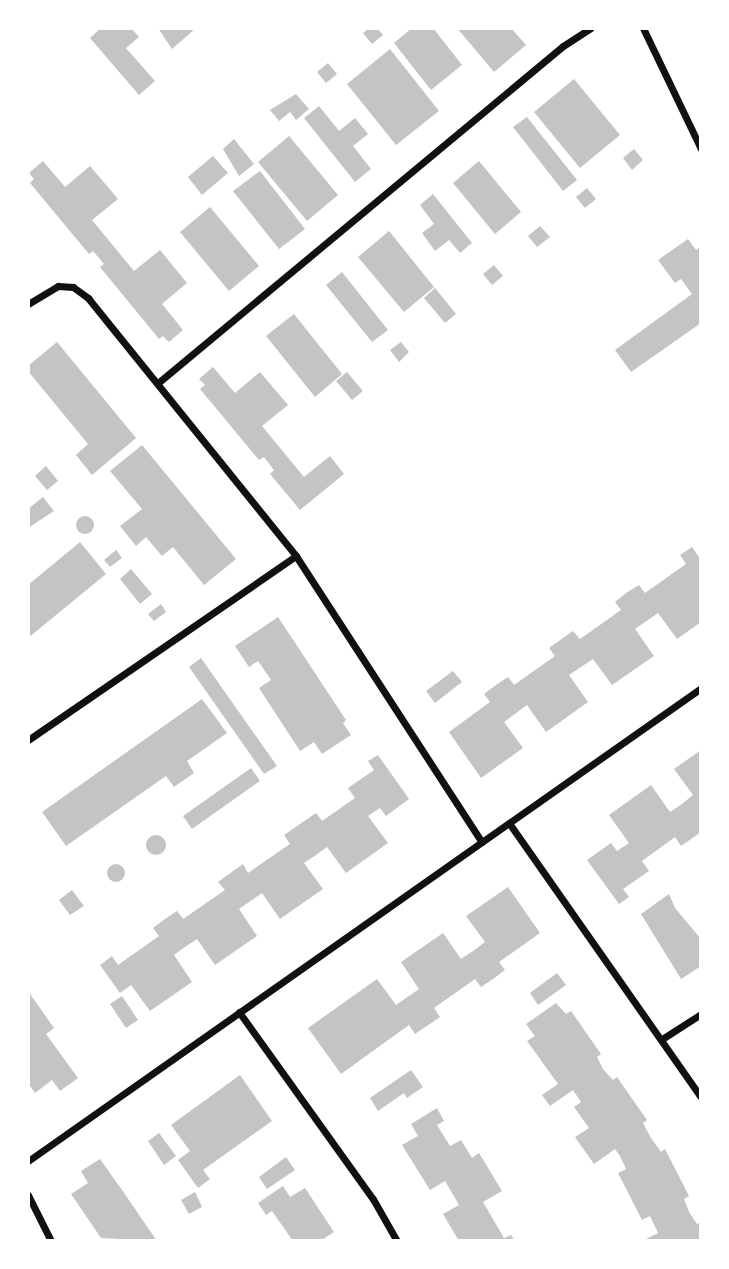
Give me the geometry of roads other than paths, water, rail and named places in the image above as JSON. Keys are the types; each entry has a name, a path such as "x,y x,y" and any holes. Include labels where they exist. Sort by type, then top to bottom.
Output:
{"street":[{"path":"159,382 563,46 591,28"},
{"path":"643,28 701,149"},
{"path":"28,304 58,286 73,287 88,298 159,382 296,556 482,842"},
{"path":"28,740 296,556"},
{"path":"28,1161 701,688"},
{"path":"509,823 701,1097"},
{"path":"239,1012 373,1199 397,1241"},
{"path":"662,1039 701,1014"},
{"path":"28,1195 51,1241"}]}
